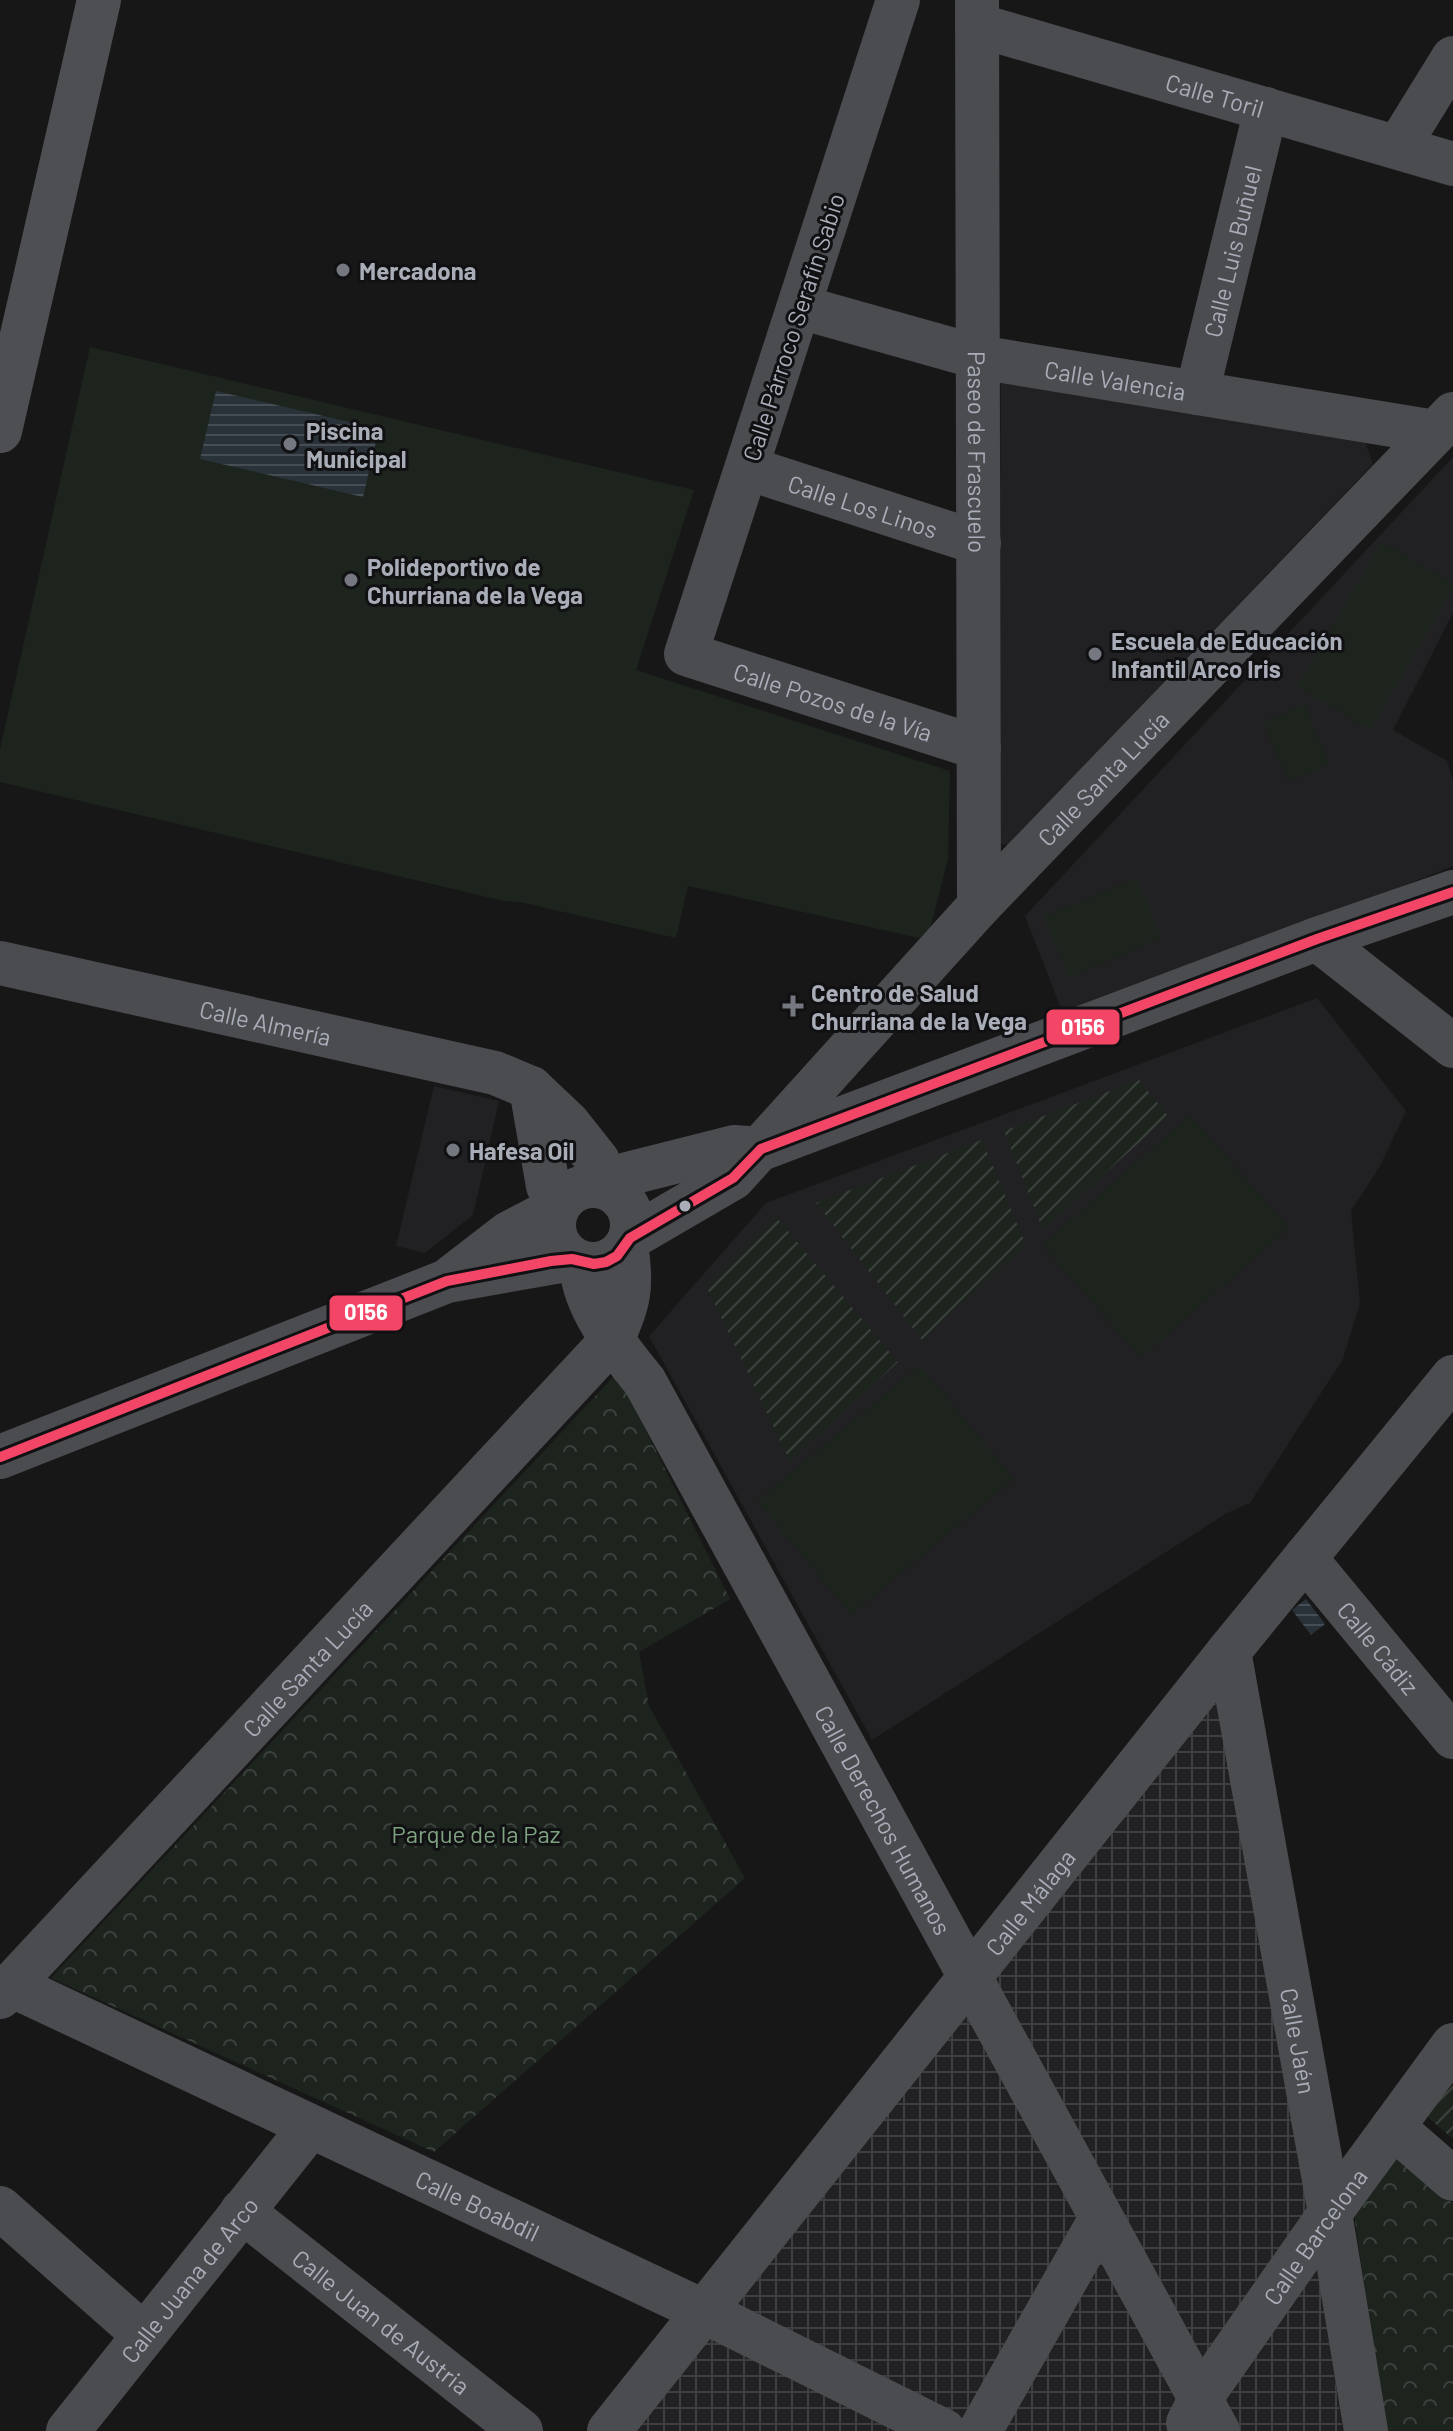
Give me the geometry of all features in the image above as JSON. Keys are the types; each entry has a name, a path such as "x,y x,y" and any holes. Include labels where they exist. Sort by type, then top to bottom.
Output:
{"main road":[{"path":"0,431 99,0"}],"street":[{"name":"Calle Párroco Serafín Sabio","path":"686,654 898,0"},
{"name":"Calle Toril","path":"977,13 1266,109 1453,164"},
{"name":"Paseo de Frascuelo","path":"977,13 979,906"},
{"path":"1398,147 1453,58"},
{"name":"Calle Luis Buñuel","path":"1197,393 1266,109"},
{"name":"Calle Valencia","path":"800,307 978,357 1197,393 1447,421"},
{"name":"Calle Santa Lucía","path":"628,1242 733,1178 979,906 1447,421"},
{"name":"Calle Los Linos","path":"747,468 979,543"},
{"name":"Calle Pozos de la Vía","path":"686,654 979,748"},
{"path":"447,1281 509,1233 627,1174 734,1147 761,1149 1317,939 1453,892"},
{"path":"1317,939 1453,1046"},
{"name":"Calle Almería","path":"0,963 495,1073 531,1088 568,1123 598,1161 581,1196"},
{"path":"577,1261 559,1245 553,1227 581,1196 620,1196 629,1208 632,1223 628,1242 630,1271 627,1308 612,1340"},
{"path":"0,1457 447,1281 577,1261 606,1262 617,1256 628,1242"},
{"name":"Calle Derechos Humanos","path":"577,1261 582,1285 612,1340 645,1382 970,1974 1101,2218 1201,2420"},
{"name":"Calle Santa Lucía","path":"5,1991 612,1340"},
{"name":"Calle Málaga","path":"609,2431 970,1974 1453,1377"},
{"name":"Calle Cádiz","path":"1305,1558 1453,1737"},
{"name":"Calle Jaén","path":"1229,1651 1366,2431"},
{"name":"Calle Boabdil","path":"5,1991 310,2127 705,2312 944,2431"},
{"name":"Calle Barcelona","path":"1201,2420 1330,2213 1453,2045"},
{"name":"Calle Juana de Arco","path":"68,2431 310,2127"},
{"path":"1393,2127 1453,2179"},
{"path":"0,2208 144,2335"},
{"name":"Calle Juan de Austria","path":"242,2211 521,2431"},
{"path":"980,2431 1101,2218"}],"shaded area":[{"name":"Escuela de Educación Infantil Arco Iris","path":"1001,379 1363,435 1373,464 1008,845 997,843"},
{"name":"Piscina Municipal","path":"216,391 379,429 363,497 200,459"},
{"path":"1453,457 1453,613 1393,730 1447,761 1453,780 1453,866 1065,1019 1025,916"},
{"path":"1317,998 1406,1111 1380,1166 1351,1211 1360,1303 1343,1359 1250,1503 1227,1513 872,1740 649,1336 766,1203"},
{"name":"Hafesa Oil","path":"434,1086 499,1101 473,1215 425,1253 396,1246"},
{"path":"1306,1599 1325,1624 1311,1635 1292,1610"},
{"path":"1213,1703 1232,1711 1343,2431 635,2431"}],"green space":[{"name":"Polideportivo de Churriana de la Vega","path":"90,347 694,490 636,670 950,771 948,859 930,929 919,938 688,886 676,938 504,901 0,782 0,749"},
{"path":"1382,542 1453,584 1453,589 1370,730 1297,686"},
{"path":"1305,705 1329,764 1288,782 1263,722"},
{"path":"1136,878 1162,938 1069,978 1044,917"},
{"path":"1139,1080 1168,1116 1043,1230 1004,1131"},
{"path":"1190,1115 1289,1228 1141,1358 1042,1245"},
{"path":"982,1140 1026,1245 922,1340 816,1203"},
{"path":"777,1218 898,1362 790,1461 707,1288"},
{"path":"920,1365 1014,1479 851,1615 757,1501"},
{"name":"Parque de la Paz","path":"617,1373 730,1599 639,1652 649,1706 745,1878 434,2152 51,1978"},
{"path":"1453,2076 1453,2139 1424,2114"},
{"path":"1398,2155 1453,2204 1453,2431 1386,2431 1354,2214"}],"transit line":[{"name":"0156","path":"0,1457 447,1281 551,1261 606,1262 617,1256 630,1238 733,1178 761,1149 1317,939 1453,892"}],"place":[{"name":"Mercadona","path":"343,270"},
{"name":"Piscina Municipal","path":"290,444"},
{"name":"Polideportivo de Churriana de la Vega","path":"351,580"},
{"name":"Escuela de Educación Infantil Arco Iris","path":"1095,654"},
{"name":"Centro de Salud Churriana de la Vega","path":"793,1006"},
{"name":"Hafesa Oil","path":"453,1150"}]}
